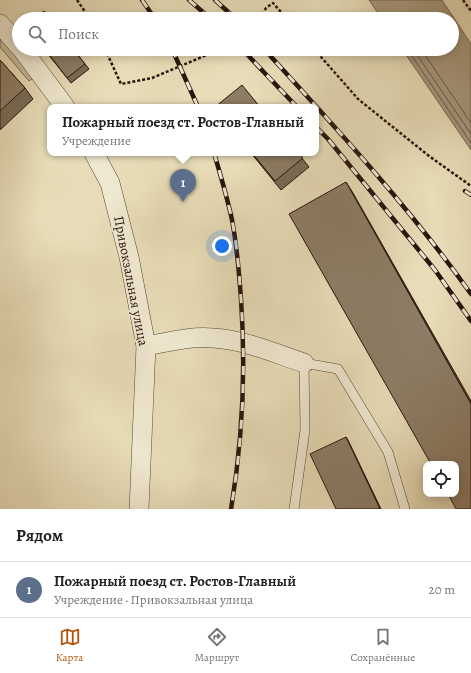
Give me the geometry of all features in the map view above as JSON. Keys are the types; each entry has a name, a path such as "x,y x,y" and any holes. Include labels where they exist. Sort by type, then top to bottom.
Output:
{"street":[{"path":"0,24 12,38"},
{"path":"27,56 63,104"},
{"name":"Привокзальная улица","path":"96,156 110,183 129,257 146,346 139,509"},
{"path":"146,346 188,338 212,337 244,342 304,363"}],"lane":[{"path":"294,509 305,430 304,363 338,370 388,452 405,509"}],"path":[{"path":"77,0 85,12"},
{"path":"463,0 471,11"},
{"path":"264,12 266,8 273,3 281,12"},
{"path":"108,56 121,84 134,80 152,78 204,56"},
{"path":"320,56 358,99 428,156 471,186"}],"shaded area":[{"path":"0,36 12,50 12,56 17,56 26,66 33,78 29,81 0,47"}],"water":[{"path":"369,0 442,0 450,12 377,12"},
{"path":"459,26 471,44 471,150 407,56 459,56"}],"building":[{"path":"50,56 79,56 85,64 67,78"},
{"path":"0,60 25,88 0,111"},
{"path":"242,85 258,104 219,104"},
{"path":"254,156 301,156 303,158 275,181"},
{"path":"346,182 471,404 471,509 456,509 450,497 459,497 459,461 429,461 289,214"},
{"path":"346,437 380,509 336,509 310,454"}],"railway":[{"path":"142,0 150,12"},
{"path":"189,0 203,12"},
{"path":"215,0 228,12"},
{"path":"175,56 197,104"},
{"path":"249,56 294,104"},
{"path":"270,56 314,104"},
{"path":"319,109 423,230 471,294"},
{"path":"319,130 435,270 471,321"},
{"path":"215,156 229,207 235,236 238,257 242,326 243,379 241,431 231,509"},
{"path":"465,191 471,195"}],"place":[{"name":"Пожарный поезд ст. Ростов-Главный","path":"183,202"}]}
